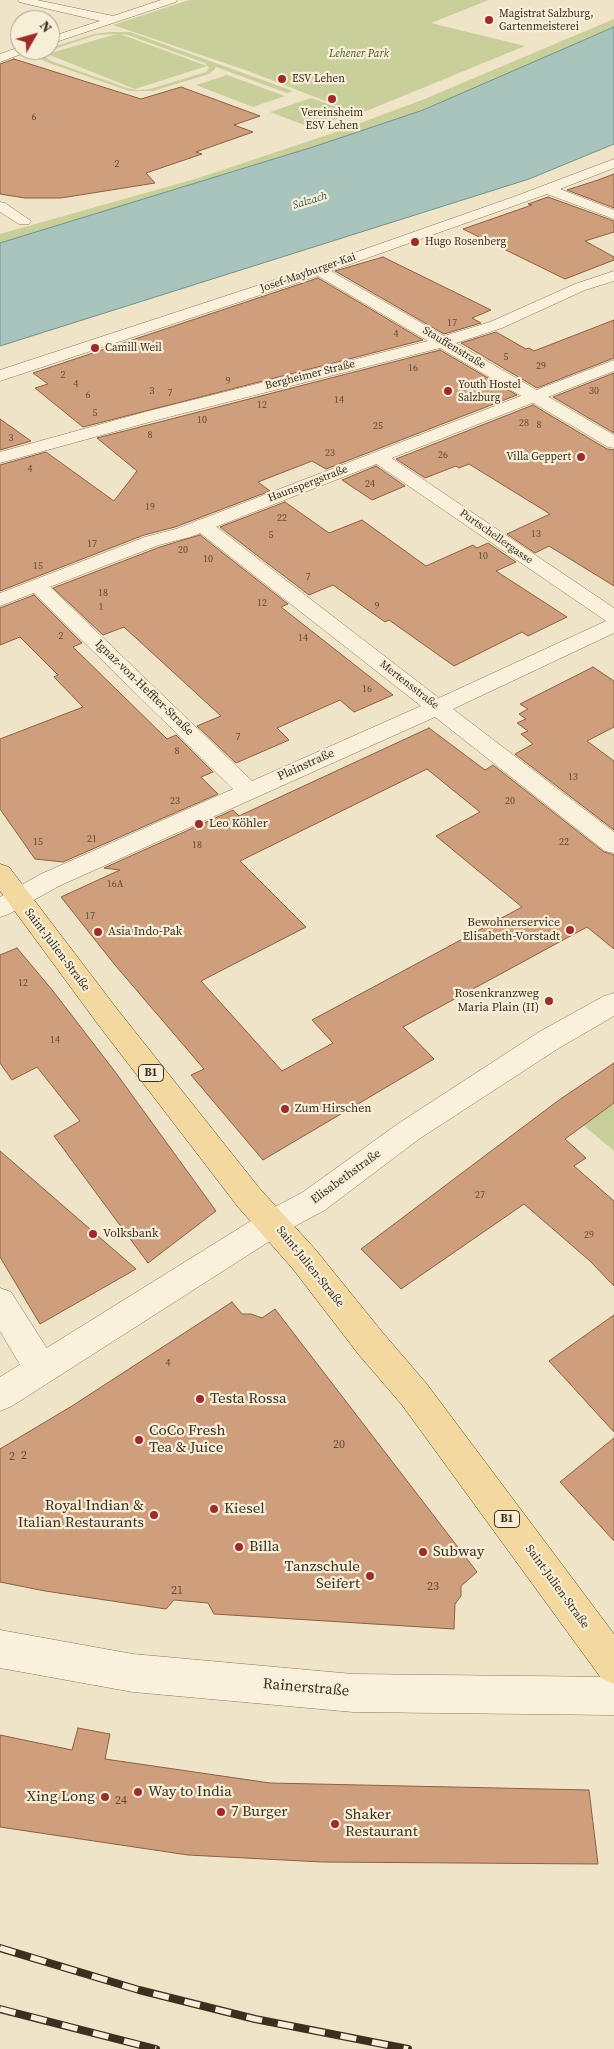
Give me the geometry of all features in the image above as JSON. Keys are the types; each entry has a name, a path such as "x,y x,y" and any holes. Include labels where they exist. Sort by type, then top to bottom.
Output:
{"main road":[{"name":"Saint-Julien-Straße","path":"0,873 9,903 119,1031 243,1190 273,1223 414,1394 614,1665"}],"street":[{"path":"23,0 61,10 115,19"},
{"path":"60,38 172,0"},
{"path":"61,10 88,20 92,24 90,27"},
{"name":"Josef-Mayburger-Kai","path":"0,376 319,270 548,189 614,163"},
{"path":"548,189 614,215"},
{"path":"0,206 24,221"},
{"name":"Stauffenstraße","path":"319,270 614,442"},
{"name":"Bergheimer Straße","path":"0,458 151,416 443,342 496,325 580,287 614,276"},
{"name":"Haunspergstraße","path":"0,600 152,541 202,525 614,365"},
{"name":"Purtschellergasse","path":"378,456 614,617"},
{"name":"Mertensstraße","path":"202,525 614,845"},
{"name":"Ignaz-von-Heffter-Straße","path":"38,586 249,791"},
{"name":"Plainstraße","path":"9,903 50,880 438,707 614,625"},
{"name":"Elisabethstraße","path":"0,1395 273,1223 314,1201 409,1131 504,1069 614,1004"},
{"path":"0,1302 41,1370"},
{"name":"Rainerstraße","path":"0,1649 133,1672 353,1693 614,1696"}],"green space":[{"name":"Lehener Park","path":"189,0 489,0 431,23 525,46 359,114 248,71 113,25"},
{"path":"614,19 614,27 423,110 316,146 0,243 0,234 195,179 342,130 422,100"},
{"path":"130,32 293,91 287,93 216,67 209,74 153,91 129,91 43,60 50,60 136,90 150,89 206,72 209,68 205,63 128,35 120,34 207,66 135,89 60,59 60,50 117,34 97,35 60,47 60,45 94,34"},
{"path":"227,75 285,96 253,107 196,85"},
{"path":"311,98 353,113 312,128 270,112"},
{"path":"614,1104 614,1151 583,1125"}],"water":[{"name":"Salzach","path":"614,27 614,144 529,179 0,346 0,243 316,146 423,110"}],"building":[{"path":"17,60 141,99 181,87 260,116 234,125 253,132 196,152 202,154 146,173 155,183 61,198 25,198 0,194 0,64"},
{"path":"614,174 614,208 567,190 598,180"},
{"path":"548,197 614,221 614,232 585,241 614,257 614,260 565,279 463,229 532,205 528,204"},
{"path":"383,257 491,310 472,318 481,323 444,334 335,271"},
{"path":"318,278 423,340 83,427 35,388 48,384 33,373"},
{"path":"614,320 614,358 537,388 461,343 496,332 526,349 529,348 534,351"},
{"path":"440,350 517,395 326,469 312,461 258,482 270,491 175,527 144,535 0,591 0,465 46,452 114,501 137,471 97,438"},
{"path":"614,373 614,433 553,397"},
{"path":"533,405 607,449 614,450 614,586 549,546 535,553 507,534 550,514 469,464 459,468 456,466 425,478 396,459"},
{"path":"0,419 31,441 0,450"},
{"path":"376,466 405,486 372,500 342,480"},
{"path":"285,502 329,533 362,520 426,566 473,545 477,548 488,543 516,562 496,571 567,617 528,636 522,632 454,666 389,620 385,622 333,585 309,595 220,527"},
{"path":"200,535 288,604 281,607 393,695 354,712 340,700 277,728 289,740 236,763 197,726 221,716 124,627 103,635 53,588 160,547"},
{"path":"34,595 82,643 73,647 167,739 176,735 213,772 201,777 218,794 63,862 35,859 0,809 0,739 83,707 54,677 58,675 20,637 0,645 0,608"},
{"path":"593,667 614,681 614,727 587,741 614,761 614,830 515,754 533,744 521,734 528,731 517,723 526,719 519,714 528,709 520,704"},
{"path":"429,728 485,770 493,765 604,852 614,855 614,949 587,927 403,1027 434,1059 263,1160 191,1075 204,1069 115,965 61,897 120,870 104,868 233,810 239,816","holes":["427,769 480,812 436,836 522,907 312,1020 333,1043 282,1071 201,981 306,927 240,861"]},
{"path":"17,948 53,991 116,1073 216,1211 148,1263 54,1136 80,1121 37,1067 12,1080 0,1063 0,955"},
{"path":"614,1063 614,1103 565,1139 586,1158 574,1166 614,1201 614,1286 590,1261 524,1204 401,1289 361,1249 559,1100"},
{"path":"0,1151 136,1269 40,1324 0,1257"},
{"name":"Kiesel","path":"232,1302 242,1314 251,1314 262,1318 275,1309 477,1572 461,1586 461,1596 455,1604 454,1629 214,1614 208,1603 174,1600 166,1609 45,1591 0,1582 0,1449 72,1406"},
{"path":"614,1315 614,1432 549,1361"},
{"path":"614,1438 614,1541 560,1482"},
{"path":"78,1728 110,1734 105,1759 270,1783 589,1790 598,1864 322,1862 188,1855 0,1827 0,1735 72,1750"}],"railway":[{"path":"0,1948 139,1990 255,2019 408,2049"},
{"path":"0,2009 156,2049"}],"place":[{"name":"Magistrat Salzburg, Gartenmeisterei","path":"489,20"},
{"name":"ESV Lehen","path":"282,79"},
{"name":"Vereinsheim ESV Lehen","path":"332,99"},
{"name":"Hugo Rosenberg","path":"415,242"},
{"name":"Camill Weil","path":"95,348"},
{"name":"Youth Hostel Salzburg","path":"448,391"},
{"name":"Villa Geppert","path":"581,457"},
{"name":"Leo Köhler","path":"199,824"},
{"name":"Bewohnerservice Elisabeth-Vorstadt","path":"570,930"},
{"name":"Asia Indo-Pak","path":"98,932"},
{"name":"Rosenkranzweg Maria Plain (II)","path":"549,1001"},
{"name":"Zum Hirschen","path":"285,1109"},
{"name":"Volksbank","path":"93,1234"},
{"name":"Testa Rossa","path":"200,1399"},
{"name":"CoCo Fresh Tea & Juice","path":"139,1440"},
{"name":"Kiesel","path":"214,1509"},
{"name":"Royal Indian & Italian Restaurants","path":"154,1515"},
{"name":"Billa","path":"239,1547"},
{"name":"Subway","path":"423,1552"},
{"name":"Tanzschule Seifert","path":"370,1576"},
{"name":"Way to India","path":"138,1792"},
{"name":"Xing Long","path":"105,1797"},
{"name":"7 Burger","path":"221,1812"},
{"name":"Shaker Restaurant","path":"335,1824"}]}
